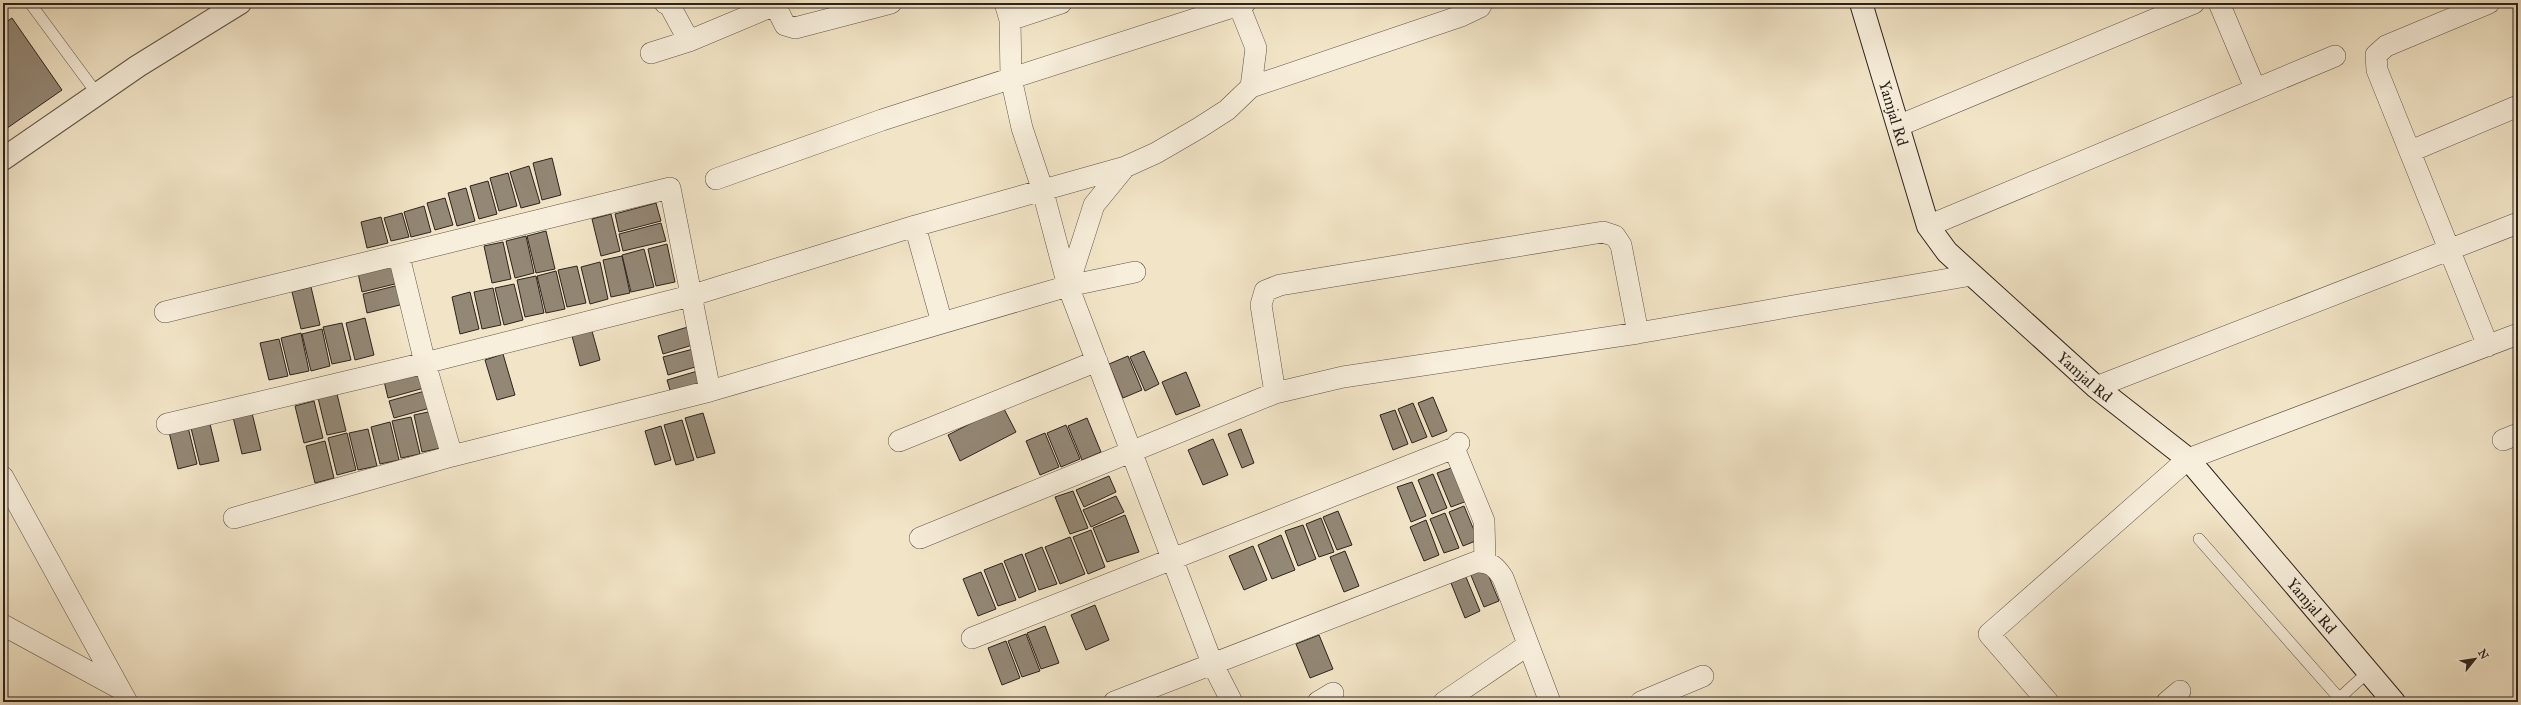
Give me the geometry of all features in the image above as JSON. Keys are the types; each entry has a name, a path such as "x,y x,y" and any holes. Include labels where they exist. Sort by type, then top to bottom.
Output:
{"main road":[{"path":"3,159 138,66 240,3"},
{"name":"Yamjal Rd","path":"1861,3 1928,226 1947,252 2096,387 2188,459 2394,702"}],"street":[{"path":"665,3 669,4 689,41"},
{"path":"651,53 689,41 774,4 785,25 795,28 891,3"},
{"path":"1061,3 1008,12 1011,78 1022,128 1042,188 1068,286 1212,663 1232,702"},
{"path":"166,424 425,363 690,296 1042,188 1125,166 1156,153 1199,128 1227,110 1250,86 1461,16 1480,7 1482,3"},
{"path":"1898,126 2194,3"},
{"path":"2219,3 2255,88"},
{"path":"2488,3 2386,46 2376,55 2378,70 2488,346"},
{"path":"716,179 882,120 1241,4 1256,48 1250,86"},
{"path":"1928,226 2255,88 2335,56"},
{"path":"2411,151 2518,106"},
{"path":"1068,286 1094,205 1125,166"},
{"path":"165,312 399,256 670,188 690,296 710,391"},
{"path":"2096,387 2518,223"},
{"path":"915,226 942,323"},
{"path":"1275,393 1260,305 1265,291 1280,285 1603,232 1615,236 1621,244 1638,333"},
{"path":"399,256 425,363 452,456"},
{"path":"234,518 452,456 710,391 1068,286 1135,272"},
{"path":"920,538 1275,393 1343,377 1638,333 1972,275"},
{"path":"2048,702 1989,634 2188,459 2518,334"},
{"path":"899,441 1097,361"},
{"path":"972,638 1456,446 1484,521 1485,561"},
{"path":"3,477 123,695"},
{"path":"1114,702 1476,562 1485,561 1495,567 1503,578 1550,702"},
{"path":"3,625 123,695"},
{"path":"1444,702 1528,645"},
{"path":"1641,702 1703,676"}],"lane":[{"path":"30,3 98,95"},
{"path":"2199,539 2337,700 2368,672"}],"building":[{"path":"12,18 62,90 3,131 3,24"},
{"path":"552,158 561,195 542,200 533,163"},
{"path":"529,166 540,203 521,208 510,172"},
{"path":"508,173 517,206 499,211 490,178"},
{"path":"488,181 497,214 479,219 470,186"},
{"path":"466,188 475,221 457,226 448,193"},
{"path":"445,198 453,225 435,230 427,203"},
{"path":"656,203 661,221 619,232 615,214"},
{"path":"424,206 431,232 411,237 404,212"},
{"path":"402,213 409,237 391,241 384,218"},
{"path":"611,214 620,251 601,256 592,219"},
{"path":"381,217 388,243 367,248 361,222"},
{"path":"661,223 666,241 623,251 619,234"},
{"path":"546,231 555,269 536,273 527,236"},
{"path":"526,236 534,273 515,278 506,241"},
{"path":"503,242 511,279 492,283 484,246"},
{"path":"667,244 675,282 656,286 648,249"},
{"path":"644,249 654,287 631,292 622,255"},
{"path":"622,256 630,293 611,297 603,260"},
{"path":"600,262 608,299 590,304 581,267"},
{"path":"395,264 399,283 362,292 358,273"},
{"path":"577,266 586,303 567,307 558,270"},
{"path":"556,271 565,309 546,313 537,276"},
{"path":"536,276 544,313 525,317 517,280"},
{"path":"514,284 523,320 504,325 495,288"},
{"path":"399,285 404,304 367,313 363,294"},
{"path":"311,287 320,325 301,329 292,292"},
{"path":"493,288 501,325 482,329 474,292"},
{"path":"470,292 479,329 460,334 452,297"},
{"path":"365,318 374,355 355,360 346,323"},
{"path":"342,323 351,360 332,364 323,327"},
{"path":"691,326 696,344 663,354 658,336"},
{"path":"322,329 330,366 311,371 302,334"},
{"path":"592,331 600,360 580,366 572,336"},
{"path":"301,333 309,371 290,375 281,338"},
{"path":"279,339 288,376 269,380 260,343"},
{"path":"697,348 702,365 668,375 663,357"},
{"path":"1144,351 1159,384 1145,391 1130,357"},
{"path":"503,354 515,395 497,400 485,360"},
{"path":"1128,356 1142,390 1123,398 1109,364"},
{"path":"701,370 706,387 672,397 667,380"},
{"path":"419,371 424,388 388,398 384,381"},
{"path":"1186,372 1200,406 1176,415 1162,382"},
{"path":"425,391 430,408 394,418 389,401"},
{"path":"337,394 346,431 327,435 318,398"},
{"path":"1433,397 1447,431 1432,437 1418,403"},
{"path":"314,401 323,438 304,443 295,406"},
{"path":"1413,403 1427,437 1412,443 1398,409"},
{"path":"1003,407 1016,432 960,461 948,435"},
{"path":"1395,410 1408,444 1393,450 1380,415"},
{"path":"433,411 441,448 422,452 414,415"},
{"path":"252,413 261,450 242,454 233,417"},
{"path":"703,413 715,453 697,458 685,418"},
{"path":"411,417 420,454 401,458 392,421"},
{"path":"1087,418 1101,452 1082,460 1068,426"},
{"path":"682,420 694,460 676,465 664,425"},
{"path":"390,422 399,460 380,464 371,427"},
{"path":"210,424 219,461 200,465 191,428"},
{"path":"1066,425 1080,459 1061,467 1047,433"},
{"path":"661,426 671,460 655,465 645,431"},
{"path":"188,427 197,464 178,469 169,432"},
{"path":"368,429 377,466 358,470 349,433"},
{"path":"1241,429 1254,463 1242,468 1228,434"},
{"path":"347,433 356,470 337,475 328,438"},
{"path":"1045,433 1059,467 1040,475 1026,441"},
{"path":"1213,439 1228,475 1203,485 1188,450"},
{"path":"325,441 334,478 315,483 306,446"},
{"path":"1454,467 1467,501 1451,507 1437,473"},
{"path":"1433,474 1447,508 1432,514 1418,480"},
{"path":"1109,476 1116,492 1084,507 1076,490"},
{"path":"1412,482 1426,516 1411,522 1397,487"},
{"path":"1073,491 1088,528 1070,534 1055,497"},
{"path":"1116,496 1124,512 1091,527 1083,510"},
{"path":"1464,506 1478,540 1463,546 1449,512"},
{"path":"1338,511 1352,545 1337,550 1323,517"},
{"path":"1445,513 1459,548 1444,553 1430,519"},
{"path":"1125,515 1139,552 1107,562 1093,528"},
{"path":"1321,518 1334,552 1319,557 1306,524"},
{"path":"1426,520 1439,555 1424,561 1410,527"},
{"path":"1303,525 1316,559 1298,566 1285,531"},
{"path":"1091,530 1105,567 1088,574 1073,537"},
{"path":"1281,535 1295,570 1272,579 1258,545"},
{"path":"1070,537 1085,574 1060,584 1045,547"},
{"path":"1253,546 1267,580 1244,590 1229,556"},
{"path":"1042,547 1057,584 1039,590 1025,554"},
{"path":"1345,551 1359,586 1344,592 1330,557"},
{"path":"1022,554 1036,591 1019,598 1004,561"},
{"path":"1002,563 1016,600 998,606 984,570"},
{"path":"1485,567 1499,601 1484,607 1470,573"},
{"path":"981,572 996,609 978,616 963,579"},
{"path":"1466,577 1480,611 1465,618 1451,583"},
{"path":"1095,605 1109,640 1086,650 1071,615"},
{"path":"1045,626 1059,663 1041,669 1027,633"},
{"path":"1026,634 1040,671 1022,677 1008,641"},
{"path":"1319,635 1333,669 1310,678 1296,644"},
{"path":"1006,641 1020,678 1002,685 988,648"}]}
